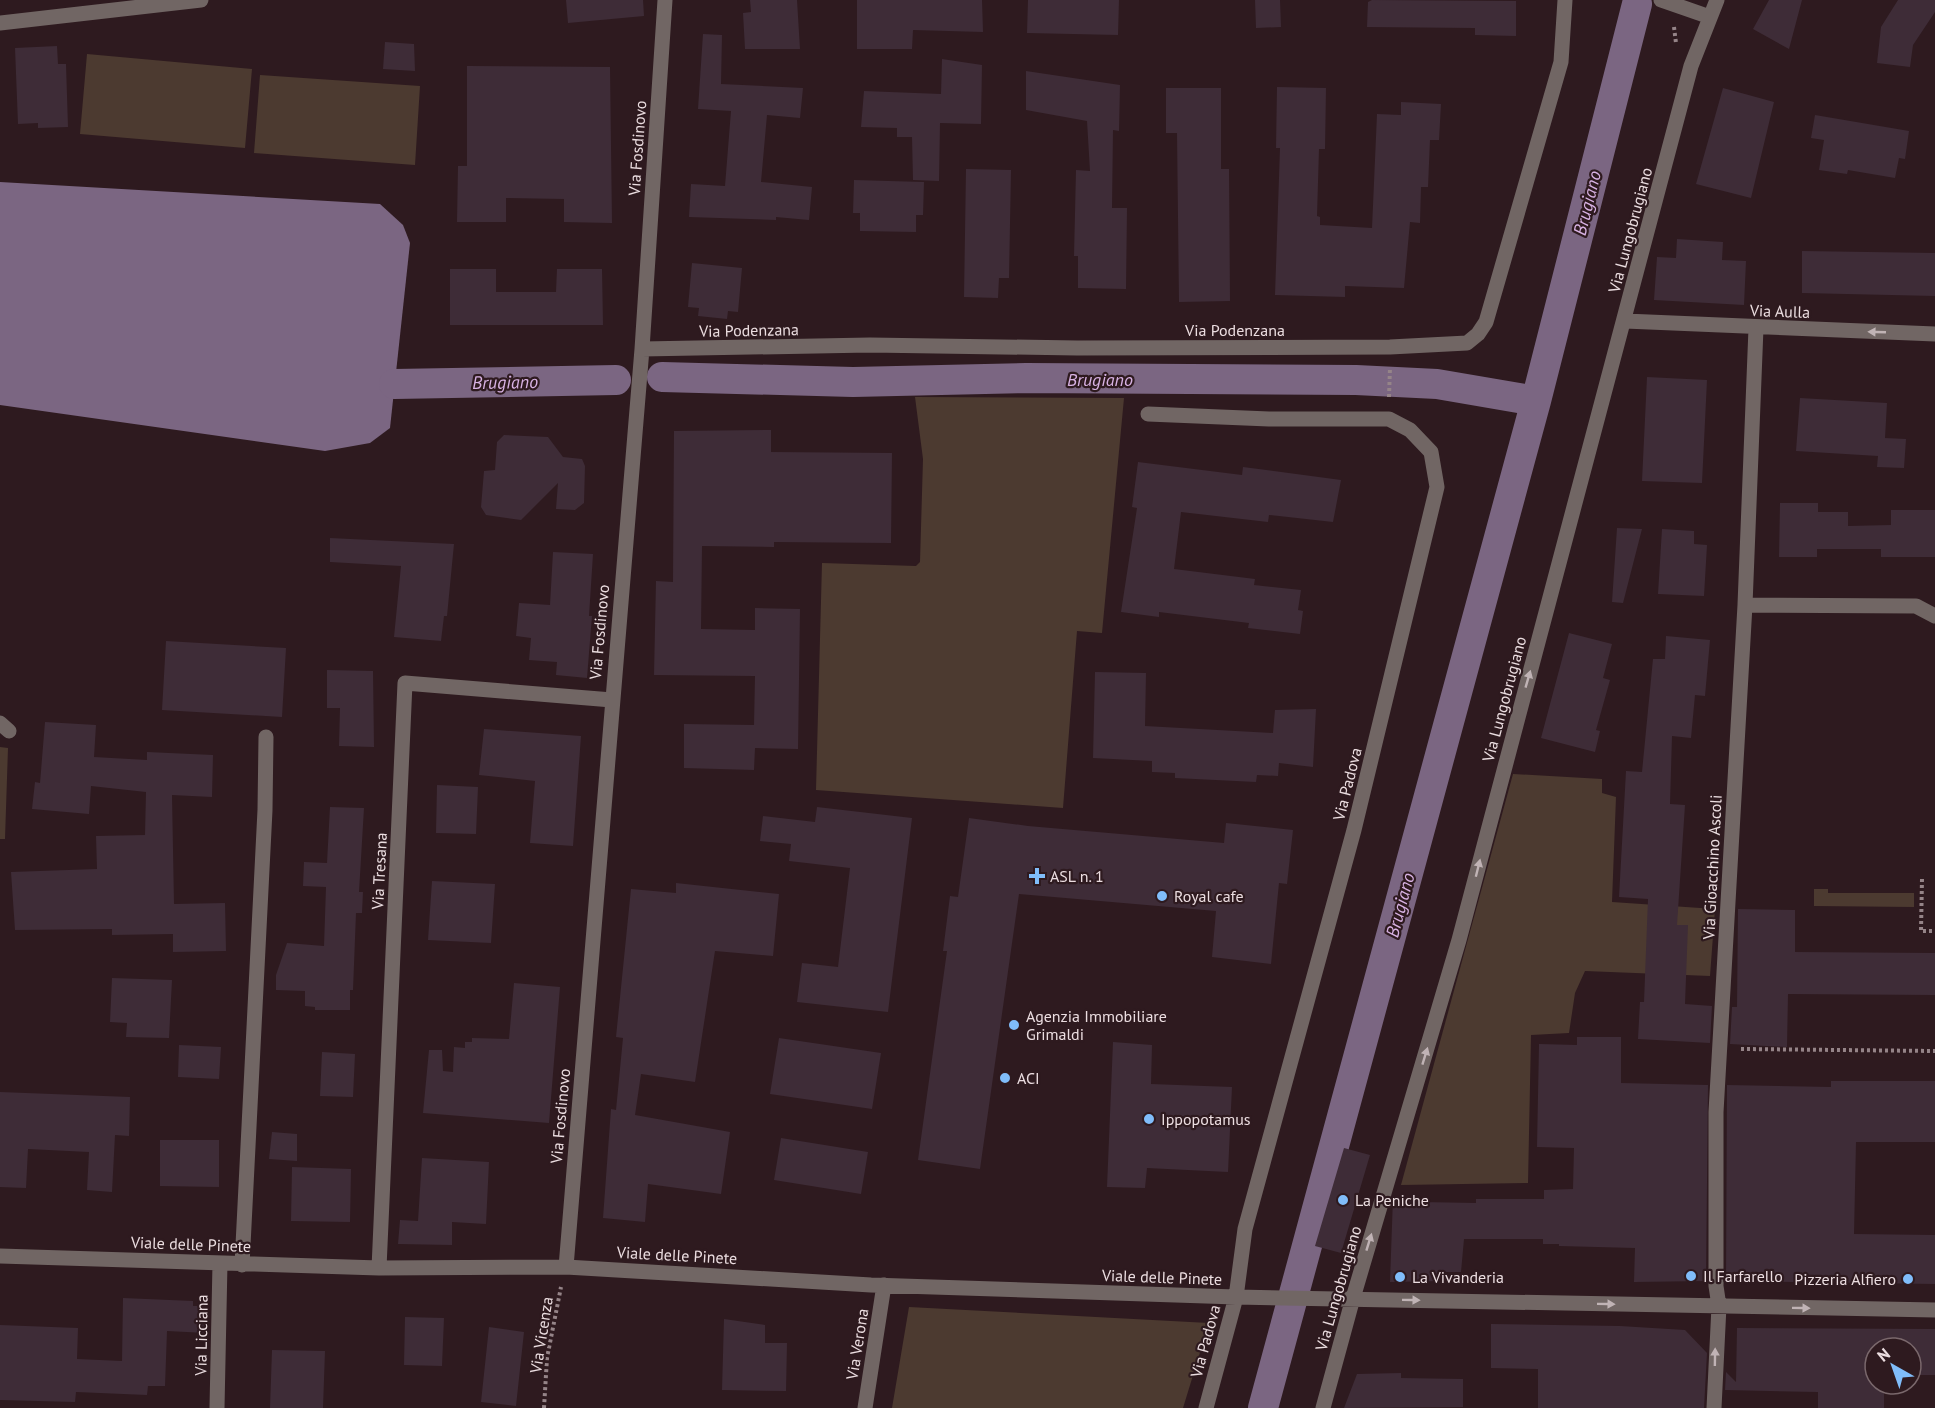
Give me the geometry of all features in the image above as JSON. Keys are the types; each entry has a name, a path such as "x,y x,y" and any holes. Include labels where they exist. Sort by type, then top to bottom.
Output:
{"street":[{"path":"0,23 201,0"},
{"name":"Via Fosdinovo","path":"566,1267 642,349 665,0"},
{"name":"Via Podenzana","path":"642,349 870,345 1077,348 1379,347 1467,343 1478,334 1486,322 1561,62 1565,0"},
{"path":"1661,0 1710,17"},
{"name":"Via Lungobrugiano","path":"1323,1408 1346,1298 1460,940 1505,759 1691,66 1717,0"},
{"name":"Via Aulla","path":"1624,321 1935,334"},
{"name":"Via Gioacchino Ascoli","path":"1714,1408 1719,1306 1716,1286 1716,1112 1745,605 1756,328"},
{"name":"Via Padova","path":"1148,414 1269,419 1389,419 1410,430 1431,452 1437,487 1354,830 1245,1229 1240,1297 1206,1408"},
{"path":"1745,605 1916,606 1935,616"},
{"name":"Via Tresana","path":"379,1268 405,682 612,700"},
{"path":"242,1265 265,810 266,737"},
{"name":"Viale delle Pinete","path":"0,1256 379,1268 566,1267 884,1285 1240,1297 1935,1310"},
{"name":"Via Licciana","path":"217,1408 220,1263"},
{"name":"Via Verona","path":"865,1408 884,1285"}],"path":[{"path":"1388,406 1390,360"},
{"path":"1922,879 1921,931 1935,931"},
{"path":"1719,1049 1935,1051"},
{"name":"Via Vicenza","path":"544,1408 547,1358 566,1267"}],"shaded area":[{"path":"87,54 252,69 245,148 80,134"},
{"path":"260,75 420,86 415,165 254,153"},
{"path":"0,182 380,204 403,225 410,243 390,428 370,443 325,451 0,405"},
{"path":"915,397 1124,398 1102,633 1077,631 1063,808 816,790 822,563 916,566 920,562 923,459"},
{"path":"0,747 8,748 5,839 0,839"},
{"path":"1513,774 1602,779 1602,793 1616,797 1612,902 1715,909 1710,976 1585,971 1575,993 1569,1033 1531,1035 1528,1183 1401,1185"},
{"path":"1814,889 1828,889 1828,893 1914,893 1914,907 1814,906"},
{"path":"909,1307 1209,1323 1183,1408 892,1408"}],"building":[{"path":"566,0 643,0 644,16 568,23"},
{"path":"750,0 797,0 800,49 745,49 743,13 751,12"},
{"path":"857,0 982,0 983,32 913,30 912,49 857,49"},
{"path":"1028,0 1119,0 1118,35 1027,33"},
{"path":"1255,0 1280,0 1281,27 1256,28"},
{"path":"1372,0 1516,1 1516,36 1475,35 1475,28 1367,27 1368,2"},
{"path":"1769,0 1802,0 1789,49 1753,29"},
{"path":"1898,0 1935,0 1935,12 1913,45 1910,67 1877,63 1881,27"},
{"path":"703,34 722,35 721,84 803,88 800,118 767,115 761,182 812,187 809,220 776,217 776,220 689,217 691,184 725,186 731,111 698,109"},
{"path":"385,42 414,44 415,71 383,69"},
{"path":"57,46 58,64 66,64 68,127 38,128 38,123 18,124 15,48"},
{"path":"942,59 982,65 981,124 940,123 939,181 913,180 912,137 897,137 897,128 861,127 864,91 941,94"},
{"path":"467,66 610,67 612,223 564,222 564,199 506,198 506,222 457,222 458,166 467,166"},
{"path":"1026,71 1120,85 1119,131 1113,130 1112,208 1127,208 1126,289 1078,288 1078,256 1074,256 1076,170 1090,171 1087,121 1026,110"},
{"path":"1277,87 1326,88 1325,149 1319,149 1317,216 1320,217 1320,225 1372,228 1377,114 1401,115 1401,102 1441,104 1439,140 1430,140 1428,187 1421,187 1420,223 1410,222 1404,288 1345,286 1345,297 1275,295 1280,148 1276,148"},
{"path":"1166,88 1221,88 1221,169 1229,169 1230,301 1179,302 1177,133 1166,133"},
{"path":"1723,88 1774,102 1751,198 1696,184"},
{"path":"1815,115 1909,131 1905,159 1899,158 1895,178 1848,170 1847,174 1819,170 1824,140 1811,138"},
{"path":"966,169 1011,170 1009,278 999,278 998,298 964,297"},
{"path":"854,180 924,182 923,215 916,215 916,232 860,231 860,213 853,213"},
{"path":"1677,239 1723,242 1722,260 1746,261 1744,305 1654,300 1657,257 1676,258"},
{"path":"1802,251 1935,253 1935,296 1802,293"},
{"path":"692,263 742,268 738,312 728,311 727,319 698,316 699,308 688,307"},
{"path":"450,269 496,269 496,292 556,292 557,269 602,269 603,325 450,325"},
{"path":"1647,377 1707,380 1702,483 1642,481"},
{"path":"1800,398 1887,403 1885,438 1906,439 1904,468 1877,467 1878,456 1796,451"},
{"path":"771,430 771,452 892,453 891,543 774,542 774,547 702,546 701,629 755,630 755,608 800,609 798,749 755,748 754,770 684,768 684,724 754,725 755,676 654,675 656,581 673,582 674,431"},
{"path":"504,435 548,437 563,457 582,459 585,466 584,503 575,510 556,509 558,483 521,520 486,515 481,507 484,471 495,470 497,442"},
{"path":"1138,462 1242,475 1243,467 1341,480 1333,522 1269,515 1268,522 1181,512 1174,569 1255,579 1254,585 1301,590 1298,610 1303,611 1300,634 1248,628 1249,623 1159,612 1159,617 1121,612 1137,508 1132,507"},
{"path":"1780,503 1818,503 1818,512 1848,512 1848,526 1891,525 1891,510 1935,510 1935,557 1881,557 1881,549 1817,549 1817,557 1779,557"},
{"path":"1617,528 1642,529 1623,603 1612,602"},
{"path":"1662,529 1694,531 1694,544 1707,545 1704,596 1658,594"},
{"path":"330,538 454,544 447,616 444,616 441,641 394,637 401,566 330,562"},
{"path":"553,552 593,554 589,616 592,616 587,678 556,675 557,662 529,660 531,638 516,636 519,603 550,605"},
{"path":"1569,633 1612,644 1603,678 1610,680 1596,730 1600,731 1595,752 1541,738"},
{"path":"1666,636 1710,640 1705,696 1695,695 1691,738 1672,736 1670,804 1685,805 1677,925 1688,925 1685,1004 1712,1006 1710,1043 1638,1039 1640,1002 1644,1002 1648,899 1619,897 1626,771 1642,772 1653,659 1665,659"},
{"path":"166,641 286,648 282,717 162,710"},
{"path":"327,670 373,671 374,747 339,746 340,708 327,708"},
{"path":"1095,672 1146,673 1145,726 1273,733 1275,710 1316,709 1313,767 1279,763 1278,776 1257,775 1256,782 1175,778 1175,773 1152,772 1152,761 1093,758"},
{"path":"45,722 96,725 94,757 147,760 147,752 213,755 212,797 172,795 174,904 225,903 226,951 173,952 173,934 112,935 112,929 15,930 11,872 97,869 96,836 145,835 146,792 91,786 89,814 32,809 35,782 40,783"},
{"path":"484,729 581,736 573,846 530,843 535,781 479,775"},
{"path":"437,785 478,787 476,834 436,833"},
{"path":"330,807 364,808 359,892 363,892 362,913 356,913 350,1010 315,1010 315,1007 305,1006 305,991 276,990 276,975 287,943 324,946 326,887 303,886 304,862 327,863"},
{"path":"817,807 912,818 888,1012 797,1002 802,963 838,967 850,868 789,861 791,844 760,841 763,816 815,822"},
{"path":"969,818 1028,826 1224,843 1226,823 1293,830 1287,884 1279,883 1271,964 1212,957 1216,911 1019,894 980,1169 918,1160 947,951 943,951 950,896 958,897"},
{"path":"432,881 495,884 491,943 428,940"},
{"path":"676,883 779,894 773,956 715,951 695,1082 641,1074 635,1115 730,1132 721,1194 648,1184 645,1222 603,1218 611,1109 616,1110 623,1038 616,1037 631,889 676,893"},
{"path":"1738,909 1795,910 1795,952 1935,953 1935,995 1788,994 1787,1047 1730,1044 1732,1007 1737,1007"},
{"path":"112,978 172,980 169,1038 126,1037 127,1023 110,1022"},
{"path":"514,983 560,987 549,1123 423,1113 429,1050 442,1050 443,1071 453,1072 454,1047 465,1048 465,1042 472,1042 472,1038 509,1039"},
{"path":"1577,1037 1621,1037 1621,1083 1708,1085 1706,1281 1634,1282 1635,1248 1559,1246 1559,1244 1543,1244 1543,1239 1464,1239 1461,1272 1443,1272 1443,1281 1390,1282 1393,1197 1421,1198 1421,1202 1476,1203 1476,1199 1544,1199 1544,1190 1573,1189 1574,1148 1537,1147 1539,1044 1577,1045"},
{"path":"779,1038 881,1053 872,1109 770,1094"},
{"path":"1113,1042 1152,1045 1151,1084 1232,1087 1228,1172 1147,1168 1145,1188 1107,1187"},
{"path":"179,1045 221,1047 219,1079 178,1077"},
{"path":"322,1052 355,1054 353,1097 320,1096"},
{"path":"1831,1081 1935,1081 1935,1142 1856,1142 1854,1234 1935,1235 1935,1284 1726,1281 1727,1085 1831,1087"},
{"path":"0,1092 130,1097 129,1136 115,1135 112,1192 87,1190 89,1152 28,1149 26,1188 0,1187"},
{"path":"272,1132 297,1134 297,1161 269,1159"},
{"path":"781,1138 868,1152 861,1194 774,1180"},
{"path":"160,1140 219,1140 219,1187 160,1186"},
{"path":"1344,1148 1370,1155 1341,1253 1315,1246"},
{"path":"422,1158 489,1162 486,1224 452,1222 452,1245 398,1244 400,1220 418,1221"},
{"path":"292,1167 351,1169 350,1222 291,1221"},
{"path":"123,1298 193,1301 193,1306 206,1306 206,1333 167,1331 165,1386 148,1386 147,1395 76,1392 75,1402 0,1400 0,1325 78,1328 77,1359 122,1361"},
{"path":"405,1317 444,1318 442,1366 404,1365"},
{"path":"724,1319 765,1325 765,1343 787,1343 786,1391 722,1390"},
{"path":"1491,1324 1620,1326 1685,1330 1707,1353 1704,1408 1538,1408 1538,1369 1491,1368"},
{"path":"489,1327 524,1332 516,1406 481,1402"},
{"path":"1737,1328 1935,1329 1935,1375 1923,1375 1923,1336 1863,1336 1863,1396 1884,1396 1884,1408 1818,1408 1818,1392 1725,1390 1726,1372 1736,1382"},
{"path":"272,1350 325,1351 323,1408 270,1408"},
{"path":"1401,1373 1401,1378 1463,1379 1463,1407 1344,1408 1357,1374"}],"waterway":[{"name":"Brugiano","path":"1263,1408 1536,401 1637,4"},
{"name":"Brugiano","path":"662,377 853,382 1026,378 1356,380 1437,384 1536,401"},
{"name":"Brugiano","path":"394,384 616,380"}],"place":[{"name":"ASL n. 1","path":"1037,876"},
{"name":"Royal cafe","path":"1162,896"},
{"name":"Agenzia Immobiliare Grimaldi","path":"1014,1025"},
{"name":"ACI","path":"1005,1078"},
{"name":"Ippopotamus","path":"1149,1119"},
{"name":"La Peniche","path":"1343,1200"},
{"name":"Il Farfarello","path":"1691,1276"},
{"name":"La Vivanderia","path":"1400,1277"},
{"name":"Pizzeria Alfiero","path":"1908,1279"}]}
